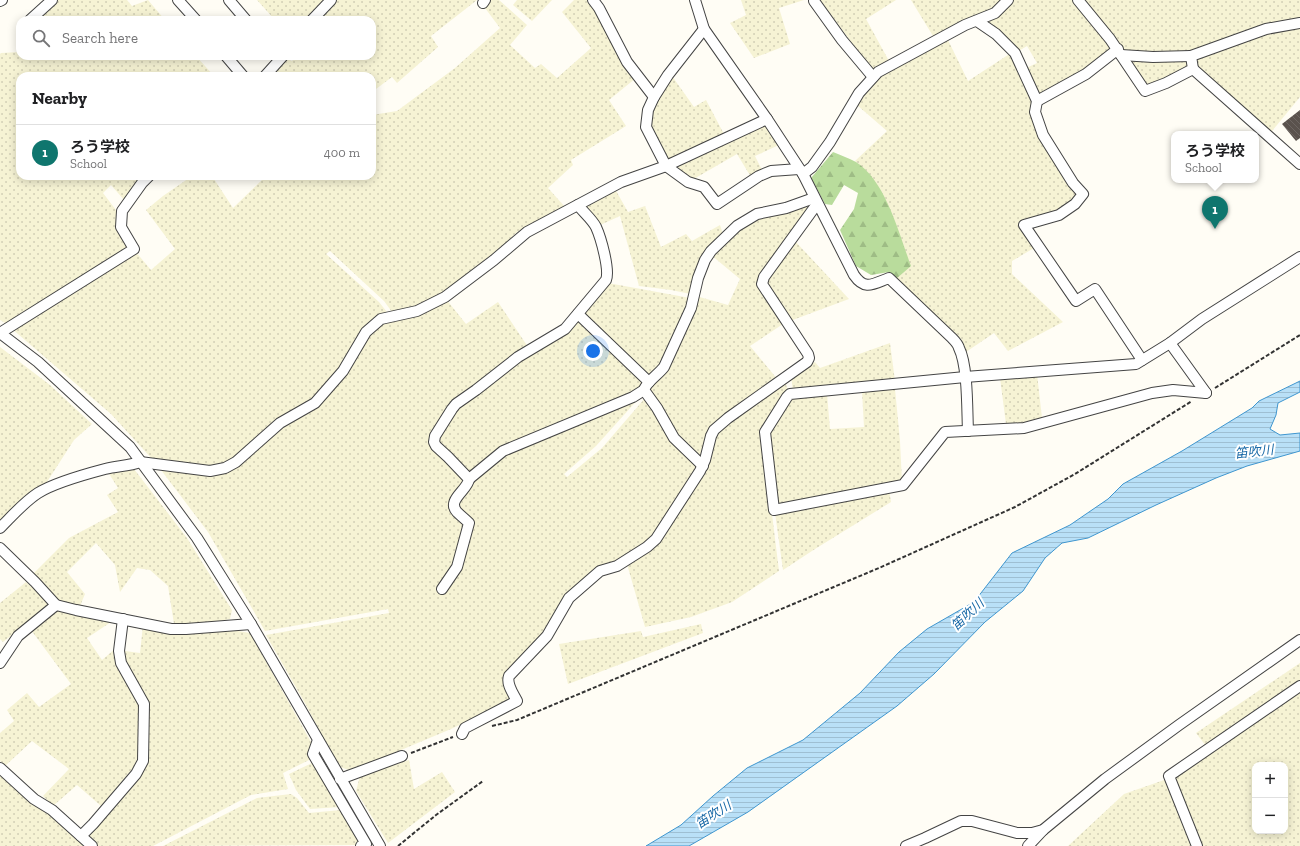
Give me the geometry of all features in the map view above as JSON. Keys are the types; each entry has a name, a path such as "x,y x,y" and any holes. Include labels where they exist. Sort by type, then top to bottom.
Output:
{"street":[{"path":"34,16 52,0"},
{"path":"178,0 192,16"},
{"path":"228,0 242,16"},
{"path":"316,16 331,0"},
{"path":"593,0 600,8 627,62 654,96"},
{"path":"695,0 704,29 767,119 801,172 859,283 870,285 889,278 959,346 962,355 965,377 968,431"},
{"path":"704,29 668,75 654,96 648,110 646,127 666,166 688,182 704,187 717,204 759,176 771,171 801,172 812,167 830,142 859,93 878,72 965,25 995,13 1008,0"},
{"path":"1078,0 1120,52 1145,91 1166,83 1193,69"},
{"path":"814,1 842,40 873,78"},
{"path":"977,20 996,34 1015,53 1037,101 1035,112 1043,135 1073,183 1083,194 1075,204 1059,215 1024,225 1076,301 1095,289 1142,360"},
{"path":"1037,101 1086,74 1120,52 1153,57 1191,56 1266,29 1300,23"},
{"path":"1191,56 1193,69 1300,164"},
{"path":"229,60 240,72"},
{"path":"268,72 278,60"},
{"path":"0,528 25,503 40,492 69,480 107,469 130,466 140,462 210,471 225,468 236,462 280,423 315,403 343,371 366,332 381,319 417,311 445,297 494,260 527,232 621,182 666,166 767,119"},
{"path":"145,180 122,211 121,228 134,249 0,333 38,362 130,447 197,538 251,624 380,846"},
{"path":"462,734 465,728 517,700 508,684 509,676 547,636 569,598 600,571 617,566 647,547 656,539 703,466 714,430 728,418 807,362 809,358 808,354 762,284 764,277 816,201"},
{"path":"442,589 457,567 469,523 456,511 454,506 455,498 465,488 469,479 503,451 633,397 664,367 691,308 698,278 705,260 711,251 737,226 757,214 816,201"},
{"path":"469,479 436,446 434,442 435,436 452,409 456,404 518,357 565,329 606,280 608,275 607,265 596,226 578,205"},
{"path":"1206,393 1173,390 1152,393 1024,428 945,432 903,485 774,510 765,432 787,397 792,394 965,377 1136,364 1300,258"},
{"path":"578,314 646,386 656,408 674,438 703,466"},
{"path":"1170,343 1206,393"},
{"path":"788,376 792,394"},
{"path":"0,548 56,605 171,628 186,629 251,624"},
{"path":"0,663 18,636 56,605"},
{"path":"81,836 136,774 143,761 144,704 121,663 119,651 123,619"},
{"path":"1028,846 1043,830 1105,779 1178,725 1300,640"},
{"path":"1197,846 1169,776 1300,686"},
{"path":"318,740 313,754 366,844 361,846"},
{"path":"340,779 402,756"},
{"path":"0,768 34,799 52,810 92,846"},
{"path":"906,846 961,821 972,820 1017,833 1032,833 1043,830"}],"path":[{"path":"489,727 517,720 879,568 1015,507 1075,474 1300,335"},
{"path":"402,756 462,734"},
{"path":"398,846 436,815 483,781"}],"shaded area":[{"path":"56,0 127,0 132,6 148,0 162,16 38,16"},
{"path":"257,0 324,0 310,16 271,16"},
{"path":"336,0 477,0 431,36 438,47 397,83 392,77 376,89 376,72 273,72 284,60 376,60 376,16 322,16"},
{"path":"491,0 499,0 527,25 510,45 535,68 541,64 557,78 591,48 562,12 574,0 589,0 636,78 609,100 626,126 571,160 573,165 548,188 565,207 517,232 491,258 444,294 416,309 392,312 384,301 330,251 326,254 379,302 387,312 366,326 341,369 316,400 236,460 211,468 153,460 111,414 11,328 135,251 151,270 175,249 146,210 186,180 215,180 233,208 262,180 376,180 376,114 397,111 455,68 500,28 485,8"},
{"path":"517,0 552,0 532,21 513,5"},
{"path":"741,0 804,0 779,8 790,44 754,58 730,23 746,15"},
{"path":"820,0 896,0 866,19 889,61 872,70"},
{"path":"911,0 1003,0 992,11 933,36"},
{"path":"1011,0 1072,0 1078,4 1113,48 1080,75 1039,97 1024,69 1037,63 1027,46 1017,52 987,22"},
{"path":"1083,0 1300,0 1300,21 1192,53 1124,52"},
{"path":"1300,23 1300,97 1268,136 1200,76 1191,56"},
{"path":"948,40 968,81 1011,53 1033,98 1030,108 1039,135 1078,194 1075,201 1056,212 1024,220 1019,224 1034,248 1012,261 1012,274 1063,322 1008,351 994,333 966,352 962,340 896,279 867,172 855,161 887,131 857,105 862,96 883,75"},
{"path":"16,52 16,60 200,60 210,72 16,72 16,180 140,180 125,201 111,185 103,193 116,210 117,224 129,248 7,324 0,320 1,53"},
{"path":"1188,59 1189,68 1145,88 1129,60"},
{"path":"672,76 694,107 706,100 725,136 668,162 652,132 651,115 655,102"},
{"path":"764,124 779,145 755,156 762,170 751,177 737,154 692,180 674,167"},
{"path":"615,189 628,212 645,206 661,247 686,234 692,241 720,225 723,234 691,294 639,286 620,216 598,226 584,207"},
{"path":"805,205 810,210 759,278 783,324 750,346 778,380 717,423 701,461 676,438 647,387 666,371 696,296 728,305 740,279 711,255 737,230 756,218"},
{"path":"795,241 849,299 790,321 768,287 768,279"},
{"path":"608,283 690,298 663,363 650,378 584,315 583,311"},
{"path":"446,299 466,324 498,302 528,347 452,404 432,437 432,446 465,478 465,484 452,499 451,509 466,524 455,566 439,589 443,591 459,568 472,522 458,510 458,498 471,486 472,479 504,453 641,396 596,446 564,474 567,477 602,448 646,397 671,439 698,467 655,536 640,548 613,563 596,568 564,599 542,637 505,677 504,684 510,700 451,729 351,771 338,766 306,705 266,635 389,613 388,609 265,631 208,532 158,466 211,473 227,471 238,464 282,426 318,405 346,373 365,339 384,323 422,313"},
{"path":"576,320 584,322 645,381 640,390 504,448 467,474 437,445 436,439 454,409"},
{"path":"890,343 895,381 793,392 791,375 815,362 820,368"},
{"path":"0,347 50,385 92,424 74,440 45,485 24,496 0,520"},
{"path":"1037,374 1042,418 1020,423 1006,424 1000,378"},
{"path":"785,381 788,391 762,433 779,571 732,602 691,617 645,627 627,564 658,542 715,435 728,422"},
{"path":"895,389 902,482 776,508 768,433 790,397 827,394 830,429 864,427 862,391"},
{"path":"134,469 187,538 232,610 230,619 201,625 174,624 168,586 150,570 137,568 120,592 115,565 96,543 67,572 85,594 80,606 57,601 32,575 69,538 118,512 107,495 118,488 108,472"},
{"path":"889,490 891,502 783,570 775,513"},
{"path":"26,582 48,602 48,606 3,642 0,639 0,603"},
{"path":"58,608 111,622 87,638 102,660 116,648 139,699 138,756 134,767 101,806 77,785 53,806 43,796 69,769 32,741 5,766 0,761 0,733 14,721 7,710 27,693 39,707 71,684 31,630"},
{"path":"701,624 703,633 568,684 559,644 641,631 643,637"},
{"path":"143,625 178,632 238,631 250,633 311,742 311,759 283,773 288,789 251,795 153,846 96,846 85,835 139,774 145,699 126,662 125,651 140,653"},
{"path":"1300,663 1300,681 1206,746 1196,733"},
{"path":"1300,688 1300,846 1200,846 1173,776"},
{"path":"409,760 414,789 442,772 455,792 388,843 356,791 360,776"},
{"path":"312,763 340,807 310,809 296,790 289,774"},
{"path":"0,772 51,814 86,846 0,846"},
{"path":"1167,779 1195,846 1068,846 1124,794"},
{"path":"291,794 297,798 309,813 341,810 358,840 357,845 163,846 257,798"}],"green space":[{"path":"833,152 856,162 866,171 876,182 890,209 911,266 896,279 889,272 871,275 856,266 840,230 854,209 858,193 844,185 832,205 825,204 811,178"}],"water":[{"name":"笛吹川","path":"1300,381 1300,392 1278,403 1276,415 1270,429 1280,435 1300,433 1300,451 1247,466 1156,505 1088,538 1062,543 1045,558 1023,591 985,622 934,674 897,706 748,812 689,846 646,846 681,825 747,768 803,740 860,693 899,652 927,629 974,602 1012,553 1070,525 1108,499 1123,484 1182,451 1252,408 1259,401"}],"building":[{"path":"1300,110 1300,138 1296,141 1282,124"}],"place":[{"name":"ろう学校","path":"1215,229"}]}
